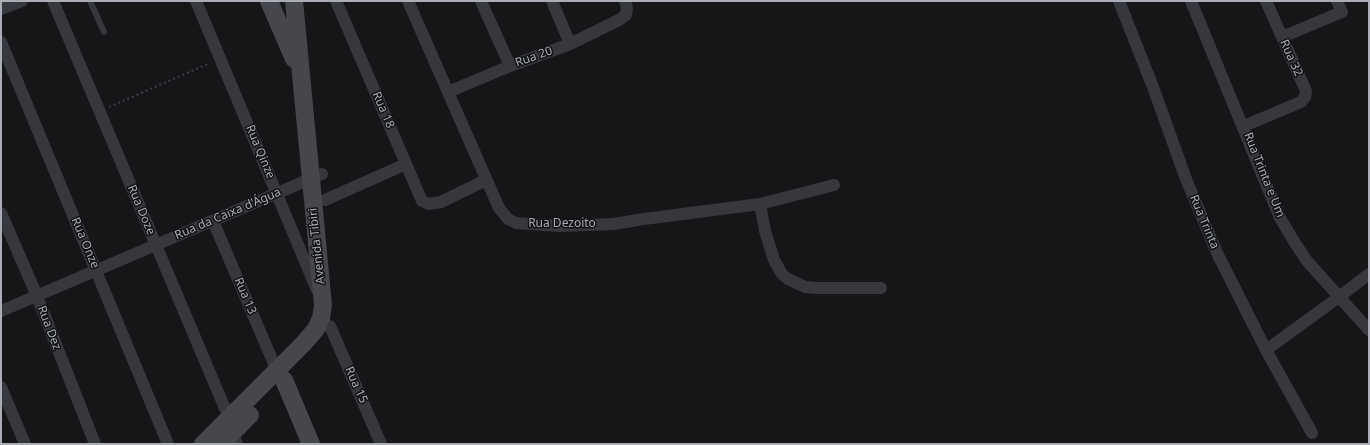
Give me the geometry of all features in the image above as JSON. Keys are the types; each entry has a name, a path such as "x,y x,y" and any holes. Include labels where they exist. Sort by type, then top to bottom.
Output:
{"main road":[{"path":"269,1 301,75"},
{"name":"Avenida Tibiri","path":"280,376 302,362 320,342 330,326 334,299 325,200 316,177 301,75 294,1"},
{"name":"Avenida Tibiri","path":"202,444 230,435 280,376 316,329 321,318 323,304 305,1"},
{"name":"Rua 13","path":"280,376 311,444"}],"street":[{"path":"1,10 22,1"},
{"name":"Rua Doze","path":"53,1 156,245 230,435"},
{"name":"Rua Qinze","path":"196,1 323,304"},
{"name":"Rua 18","path":"336,1 422,201 429,204 440,202 486,180"},
{"name":"Rua Dezoito","path":"408,1 499,208 508,219 516,223 560,226 614,224 760,204 834,185"},
{"path":"481,1 510,66"},
{"path":"552,1 570,44"},
{"name":"Rua 20","path":"448,92 510,66 570,44 619,20 626,15 627,8 625,1"},
{"name":"Rua Trinta","path":"1119,1 1153,87 1186,179 1218,255 1266,350 1312,433"},
{"name":"Rua Trinta e Um","path":"1192,1 1244,126 1280,218 1306,261 1369,330"},
{"name":"Rua 32","path":"1244,126 1301,102 1306,97 1306,91 1266,1"},
{"path":"1282,37 1340,6"},
{"name":"Rua Onze","path":"1,42 168,444"},
{"path":"325,200 406,164"},
{"name":"Rua da Caixa d'Água","path":"1,311 316,177"},
{"path":"760,204 765,231 774,260 782,274 788,279 805,287 881,288"},
{"name":"Rua Dez","path":"1,213 37,296 95,444"},
{"name":"Rua 13","path":"213,221 280,376"},
{"path":"1266,350 1369,274"},
{"name":"Rua 15","path":"330,326 382,444"},
{"path":"1,387 25,444"}],"lane":[{"path":"90,1 104,32"}],"path":[{"path":"99,112 221,58"}]}
